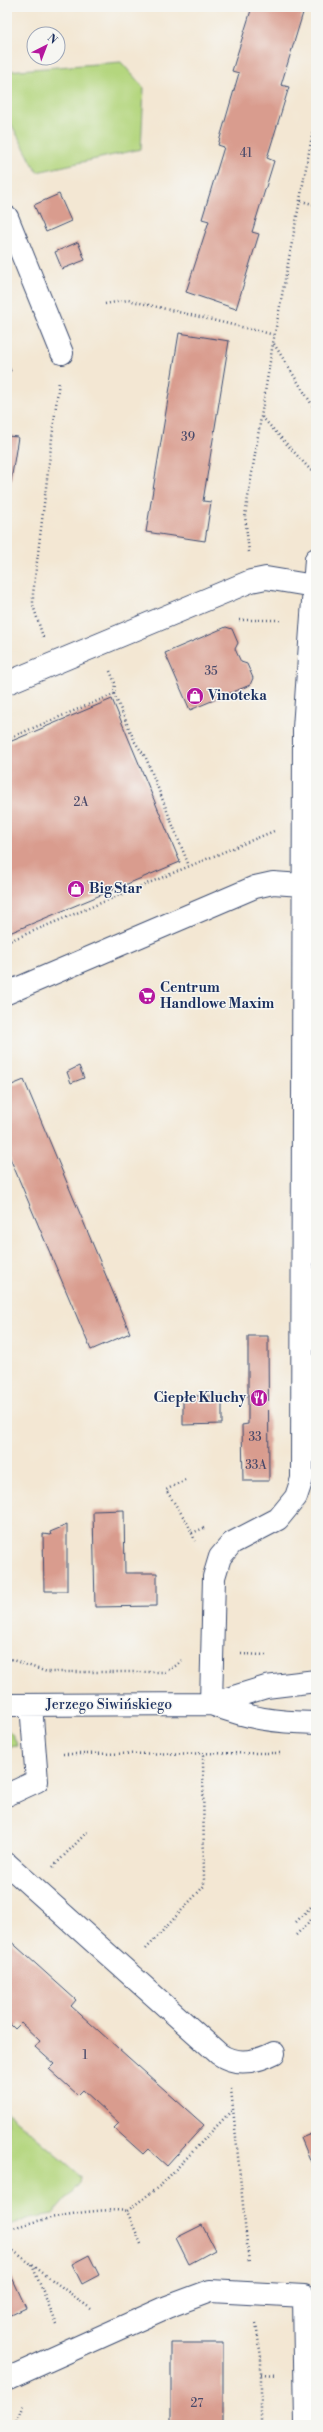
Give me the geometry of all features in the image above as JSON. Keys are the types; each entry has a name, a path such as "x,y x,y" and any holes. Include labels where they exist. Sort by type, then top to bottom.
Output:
{"street":[{"path":"7,217 62,353"},
{"path":"211,1704 214,1577 220,1558 232,1543 278,1518 296,1497 302,1479 309,886 303,829 304,728 310,620 316,559"},
{"path":"7,683 251,580 266,578 314,586"},
{"path":"7,994 255,887 273,883 309,886"},
{"name":"Jerzego Siwińskiego","path":"7,1705 211,1704 266,1687 316,1681"},
{"name":"Jerzego Siwińskiego","path":"211,1704 240,1715 272,1722 316,1723"},
{"path":"7,1795 37,1781 31,1705"},
{"path":"7,1864 219,2054 228,2059 239,2061 259,2061 274,2054"},
{"path":"7,2379 167,2307 210,2291 304,2296 306,2425"}],"path":[{"path":"249,554 245,516 273,343 316,115"},
{"path":"300,201 316,205"},
{"path":"105,304 128,300 275,335"},
{"path":"273,343 316,411"},
{"path":"39,624 33,605 33,594 62,353"},
{"path":"262,417 316,476"},
{"path":"234,620 310,620"},
{"path":"109,669 115,683 114,694 135,742 146,758 189,866"},
{"path":"7,739 114,694"},
{"path":"7,942 272,831 303,829"},
{"path":"192,1534 209,1526"},
{"path":"7,1658 47,1672 165,1672 177,1665 185,1656"},
{"path":"35,1754 159,1755 204,1752 286,1753"},
{"path":"127,1972 133,1963 204,1886 204,1752"},
{"path":"33,1888 87,1832"},
{"path":"296,1922 316,1902"},
{"path":"296,1935 316,1914"},
{"path":"228,2059 252,2293 261,2356 261,2425"},
{"path":"7,2230 31,2222 112,2209 127,2211 161,2185 233,2110"},
{"path":"127,2211 141,2244"},
{"path":"7,2246 117,2329"},
{"path":"32,2265 68,2351"}],"green space":[{"path":"121,62 144,88 141,149 37,172 7,116 7,71"},
{"path":"7,1729 12,1734 18,1746 7,1747"},
{"path":"7,2112 81,2176 80,2183 53,2214 30,2218 7,2226"}],"building":[{"path":"252,7 300,7 299,12 303,13 281,85 289,87 267,158 274,161 252,232 259,234 236,309 186,292 209,221 202,219 224,147 218,145 239,73 232,71"},
{"path":"59,194 71,221 46,232 34,205"},
{"path":"78,242 85,260 62,269 55,252"},
{"path":"179,333 229,341 203,501 211,502 205,541 146,532"},
{"path":"7,361 11,371 7,373"},
{"path":"7,436 18,437 8,500 7,500"},
{"path":"226,627 232,629 238,643 235,649 241,662 247,664 253,678 250,685 190,710 165,653"},
{"path":"112,699 180,862 7,934 7,743"},
{"path":"79,1066 84,1078 71,1083 67,1072"},
{"path":"24,1080 130,1333 91,1350 7,1151 7,1087"},
{"path":"248,1336 268,1336 269,1481 243,1481 242,1425 248,1424"},
{"path":"183,1396 222,1396 222,1424 183,1425"},
{"path":"124,1510 125,1573 157,1573 157,1606 95,1607 93,1511"},
{"path":"67,1525 67,1591 44,1591 43,1534 51,1535 50,1532"},
{"path":"7,1938 76,2000 71,2006 204,2125 167,2166 148,2149 143,2154 114,2128 119,2123 83,2090 78,2095 49,2069 54,2064 35,2047 40,2041 21,2023 15,2029 7,2021"},
{"path":"316,2132 316,2174 301,2138"},
{"path":"202,2225 215,2250 189,2264 176,2238"},
{"path":"89,2255 99,2275 82,2284 72,2264"},
{"path":"7,2266 26,2308 7,2317"},
{"path":"171,2343 223,2343 223,2425 171,2425"}],"place":[{"name":"Vinoteka","path":"195,696"},
{"name":"Big Star","path":"76,889"},
{"name":"Centrum Handlowe Maxim","path":"147,996"},
{"name":"Ciepłe Kluchy","path":"259,1398"}]}
